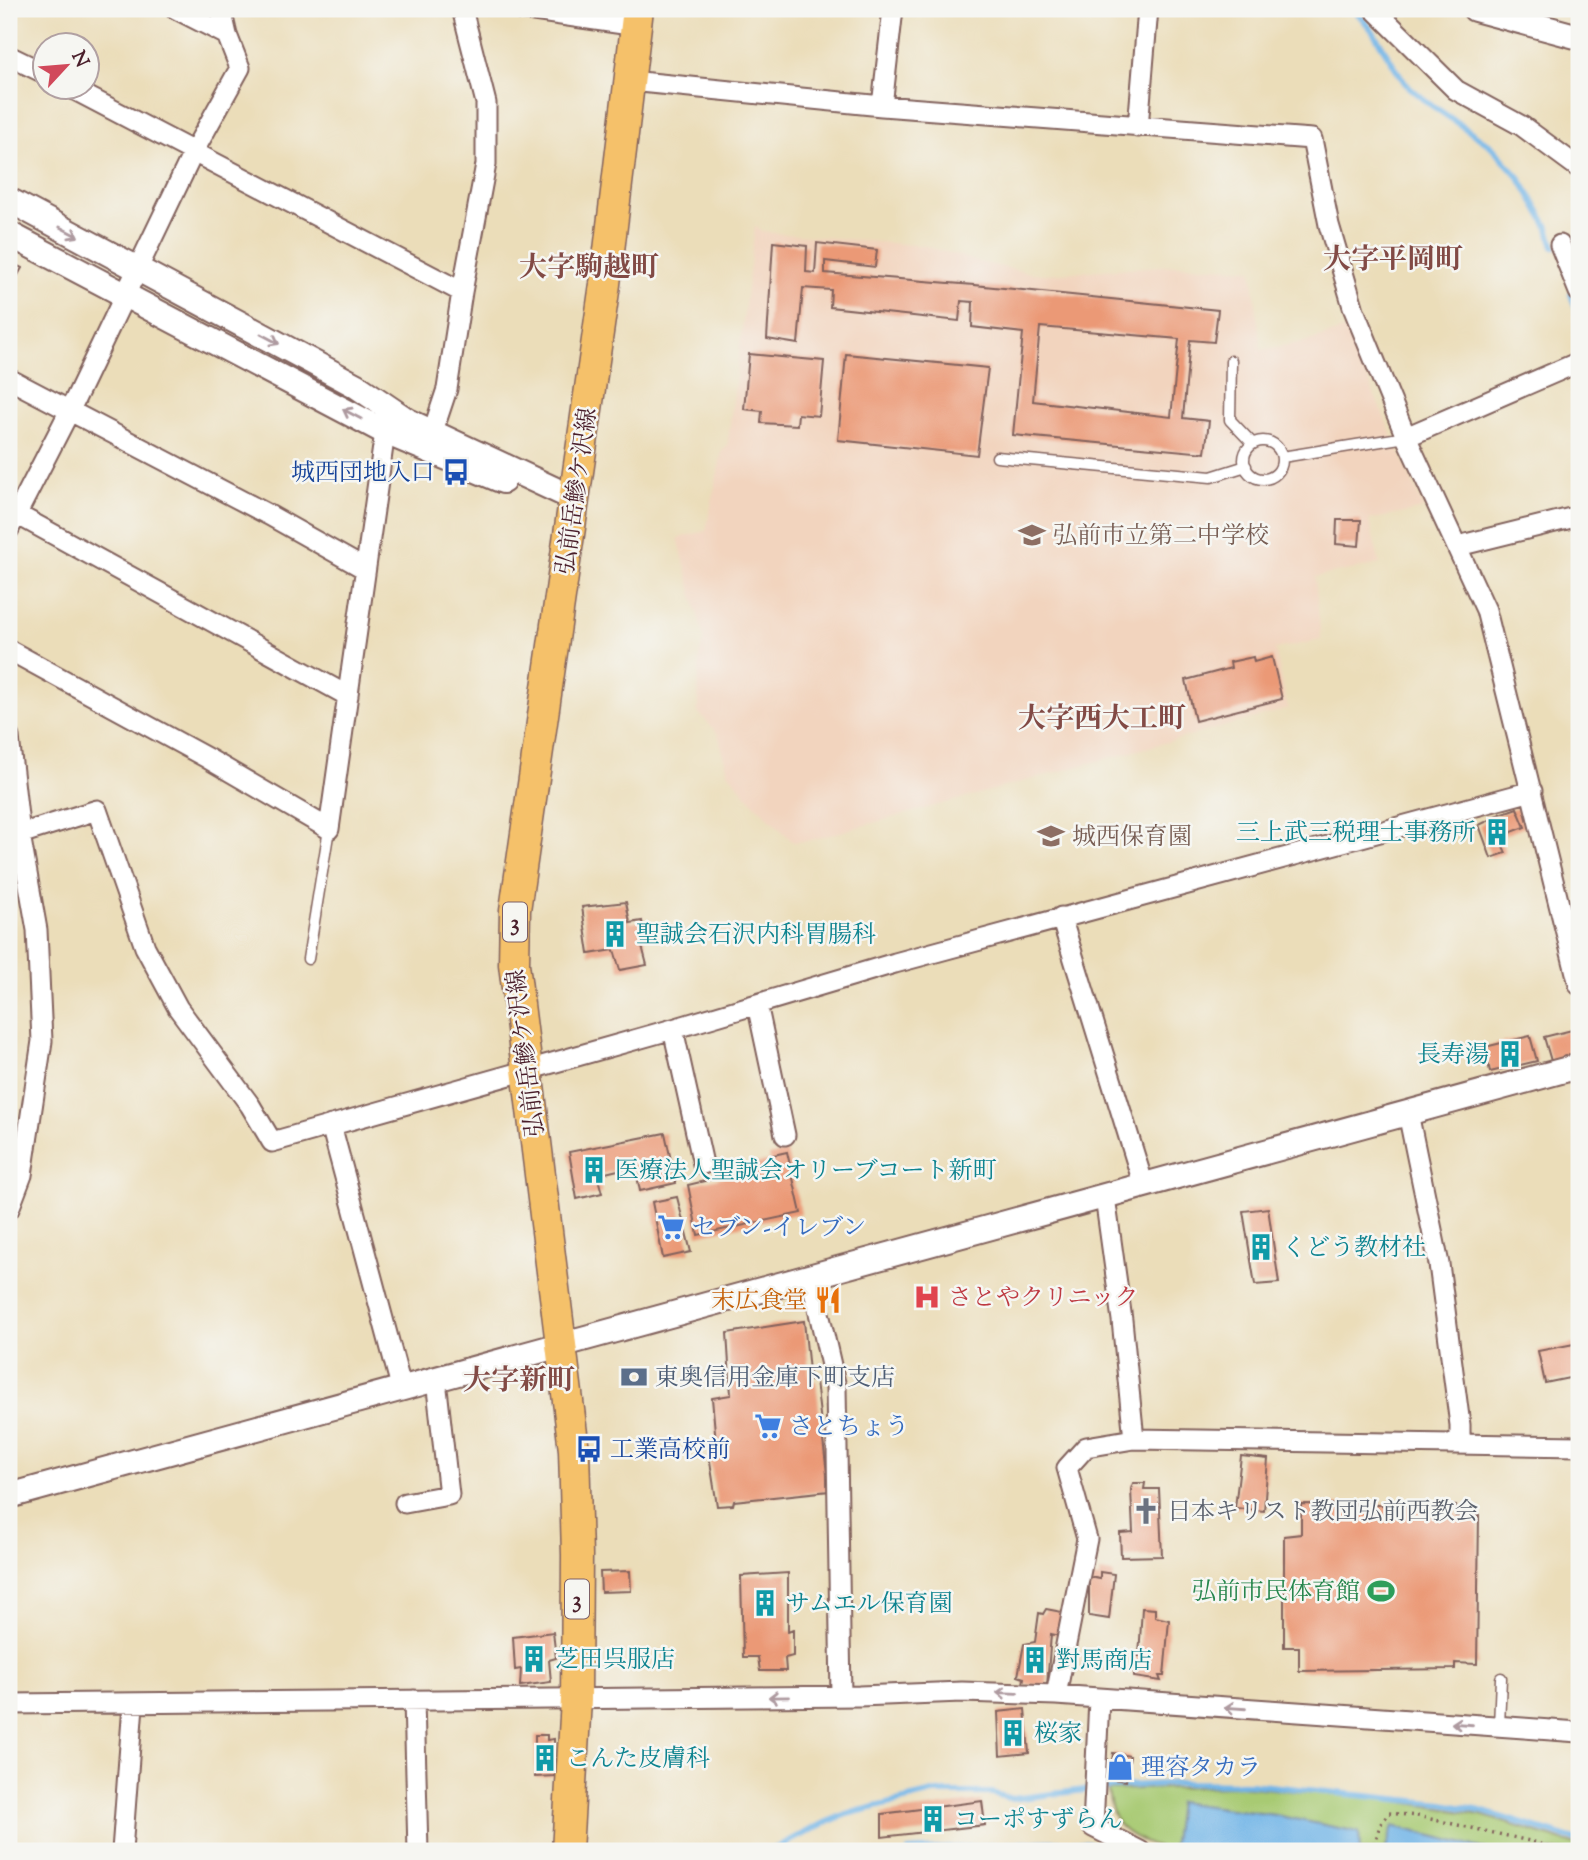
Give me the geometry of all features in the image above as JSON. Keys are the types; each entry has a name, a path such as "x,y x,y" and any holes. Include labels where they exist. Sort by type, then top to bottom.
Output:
{"main road":[{"name":"弘前岳鰺ケ沢線","path":"567,1851 576,1700 577,1555 574,1450 525,1070 514,964 515,910 605,284 638,18"}],"street":[{"path":"176,9 227,35"},
{"path":"221,9 227,35 240,68 194,151 69,412 11,518 348,696"},
{"path":"433,430 447,389 461,292 486,164 486,103 462,9"},
{"path":"520,9 638,18"},
{"path":"882,106 893,9"},
{"path":"1138,127 1148,9"},
{"path":"1374,9 1456,90 1522,126 1579,168"},
{"path":"1475,9 1579,37"},
{"path":"9,56 32,67"},
{"path":"630,82 882,106 1312,139 1329,225 1354,310 1406,437 1486,610 1579,985"},
{"path":"98,102 461,292"},
{"path":"9,200 355,385 408,421 433,430 575,499"},
{"path":"9,233 385,432 526,491 575,499"},
{"path":"1560,245 1579,292"},
{"path":"1406,437 1579,362"},
{"path":"9,379 270,515 365,569"},
{"path":"9,650 207,758 329,829 385,432"},
{"path":"1458,546 1579,516"},
{"path":"9,737 20,834 37,930 42,1041 22,1175 9,1209"},
{"path":"20,834 97,810 145,947 178,1008 250,1105 272,1142 1061,917 1532,791"},
{"path":"1061,917 1144,1186"},
{"path":"757,1004 785,1135"},
{"path":"673,1029 702,1164"},
{"path":"9,1496 1579,1066"},
{"path":"1408,1113 1440,1264 1460,1444"},
{"path":"331,1125 402,1390"},
{"path":"1105,1197 1122,1320 1134,1439"},
{"path":"811,1278 836,1388 841,1696"},
{"path":"405,1503 449,1495 436,1380"},
{"path":"1056,1695 1087,1539 1067,1468 1086,1447 1134,1439 1579,1446"},
{"path":"9,1704 576,1700 962,1692 1056,1695 1579,1732"},
{"path":"1099,1699 1093,1827 1134,1850"},
{"path":"414,1700 418,1851"},
{"path":"122,1851 132,1705"}],"lane":[{"path":"1231,361 1230,420 1253,444"},
{"path":"1282,457 1406,437"},
{"path":"1271,443 1280,451 1280,469 1271,478 1259,479 1245,466 1245,454 1253,444 1271,443"},
{"path":"997,457 1211,477 1245,466"},
{"path":"308,959 329,829"},
{"path":"1499,1726 1501,1678"}],"path":[{"path":"1373,1851 1380,1825 1389,1813 1417,1816 1539,1843 1555,1851"}],"shaded area":[{"name":"弘前市立第二中学校","path":"755,226 762,232 925,246 1030,273 1175,265 1252,269 1261,350 1309,341 1346,329 1424,509 1369,520 1380,564 1315,577 1321,640 1275,649 1288,709 807,841 793,842 748,797 728,772 718,734 698,712 699,655 704,639 678,538 706,531 722,451 727,447"}],"green space":[{"path":"1236,1786 1385,1799 1481,1815 1579,1846 1579,1851 1166,1851 1125,1831 1114,1816 1108,1790"}],"water":[{"path":"1178,1802 1275,1815 1359,1832 1360,1851 1172,1851"},
{"path":"1393,1826 1493,1851 1385,1851"}],"building":[{"path":"773,242 807,246 806,272 815,273 817,243 877,250 875,267 825,261 825,273 1218,310 1214,342 1190,340 1183,418 1209,421 1205,453 1013,435 1023,333 972,327 973,302 961,301 959,321 830,307 831,290 803,288 798,344 767,339","holes":["1040,327 1179,339 1171,417 1033,401"]},
{"path":"9,262 22,268 9,291"},
{"path":"749,354 824,361 819,416 798,414 797,425 761,423 762,411 744,409"},
{"path":"846,354 988,368 977,455 838,440"},
{"path":"1337,520 1361,520 1359,546 1336,544"},
{"path":"1253,657 1254,662 1272,657 1282,699 1195,721 1186,680 1231,668 1230,662"},
{"name":"三上武三税理士事務所","path":"1517,808 1525,827 1499,837 1506,853 1491,858 1479,825"},
{"name":"聖誠会石沢内科胃腸科","path":"626,902 630,923 642,921 646,945 642,946 647,965 620,970 614,950 589,954 582,907"},
{"path":"1576,1029 1579,1053 1551,1061 1544,1037"},
{"name":"長寿湯","path":"1530,1036 1537,1061 1490,1072 1485,1047"},
{"name":"医療法人聖誠会オリーブコート新町","path":"665,1133 676,1183 640,1191 635,1166 597,1175 602,1193 577,1199 569,1152"},
{"path":"787,1152 801,1213 698,1235 688,1185 734,1174 734,1168 770,1161 769,1156"},
{"name":"セブン-イレブン","path":"677,1197 691,1252 663,1258 652,1202"},
{"name":"くどう教材社","path":"1268,1208 1279,1283 1255,1285 1243,1211"},
{"name":"さとちょう","path":"804,1321 810,1381 816,1381 829,1491 734,1501 733,1505 717,1506 709,1455 717,1454 712,1398 731,1395 727,1333"},
{"path":"1579,1343 1579,1376 1545,1383 1538,1351"},
{"path":"1241,1456 1268,1459 1264,1511 1235,1508"},
{"name":"日本キリスト教団弘前西教会","path":"1133,1483 1145,1483 1144,1489 1159,1489 1162,1556 1121,1557 1120,1533 1133,1532"},
{"name":"弘前市民体育館","path":"1301,1504 1456,1506 1456,1516 1479,1515 1477,1664 1455,1663 1455,1669 1299,1671 1299,1647 1284,1647 1284,1536 1301,1534"},
{"path":"630,1571 631,1591 601,1592 600,1572"},
{"path":"1100,1572 1114,1574 1109,1619 1089,1616 1089,1577 1100,1579"},
{"name":"サムエル保育園","path":"788,1573 788,1632 793,1630 793,1656 785,1658 786,1671 760,1671 758,1657 743,1657 741,1576"},
{"path":"1142,1608 1155,1609 1155,1617 1169,1620 1164,1676 1159,1676 1161,1681 1134,1677 1134,1656 1139,1656"},
{"name":"對馬商店","path":"1046,1609 1067,1613 1060,1636 1051,1634 1047,1686 1023,1684 1024,1678 1018,1676 1024,1644 1035,1642 1039,1613 1043,1614"},
{"name":"芝田呉服店","path":"553,1632 556,1658 549,1660 551,1682 520,1686 521,1669 515,1670 513,1637"},
{"name":"桜家","path":"1025,1709 1029,1753 1000,1756 998,1712"},
{"name":"こんた皮膚科","path":"535,1735 547,1735 547,1740 554,1739 555,1776 535,1777"},
{"name":"理容タカラ","path":"1113,1753 1130,1756 1126,1781 1110,1779"},
{"name":"コーポすずらん","path":"982,1801 985,1825 882,1837 882,1814"}],"waterway":[{"path":"1354,9 1372,30 1405,83 1427,102 1491,146 1519,177 1547,225 1554,247"},
{"path":"1571,294 1579,318"},
{"path":"771,1851 847,1814 933,1793 992,1793 1012,1799 1109,1787 1184,1783 1250,1784 1443,1804 1481,1811 1579,1841"},
{"path":"909,1851 1047,1842 1088,1843 1105,1851"}],"place":[{"name":"城西団地入口","path":"456,472"},
{"name":"弘前市立第二中学校","path":"1032,535"},
{"name":"三上武三税理士事務所","path":"1497,832"},
{"name":"城西保育園","path":"1051,836"},
{"name":"聖誠会石沢内科胃腸科","path":"615,934"},
{"name":"長寿湯","path":"1510,1054"},
{"name":"医療法人聖誠会オリーブコート新町","path":"594,1170"},
{"name":"セブン-イレブン","path":"671,1227"},
{"name":"くどう教材社","path":"1261,1247"},
{"name":"さとやクリニック","path":"927,1297"},
{"name":"末広食堂","path":"828,1300"},
{"name":"東奥信用金庫下町支店","path":"634,1377"},
{"name":"さとちょう","path":"768,1426"},
{"name":"工業高校前","path":"589,1449"},
{"name":"日本キリスト教団弘前西教会","path":"1146,1511"},
{"name":"弘前市民体育館","path":"1381,1591"},
{"name":"サムエル保育園","path":"765,1603"},
{"name":"芝田呉服店","path":"534,1659"},
{"name":"對馬商店","path":"1035,1660"},
{"name":"桜家","path":"1013,1733"},
{"name":"こんた皮膚科","path":"545,1758"},
{"name":"理容タカラ","path":"1120,1767"},
{"name":"コーポすずらん","path":"933,1819"}],"district":[{"name":"大字平岡町","path":"1393,258"},
{"name":"大字駒越町","path":"589,266"},
{"name":"大字西大工町","path":"1102,717"},
{"name":"大字新町","path":"519,1379"}]}
